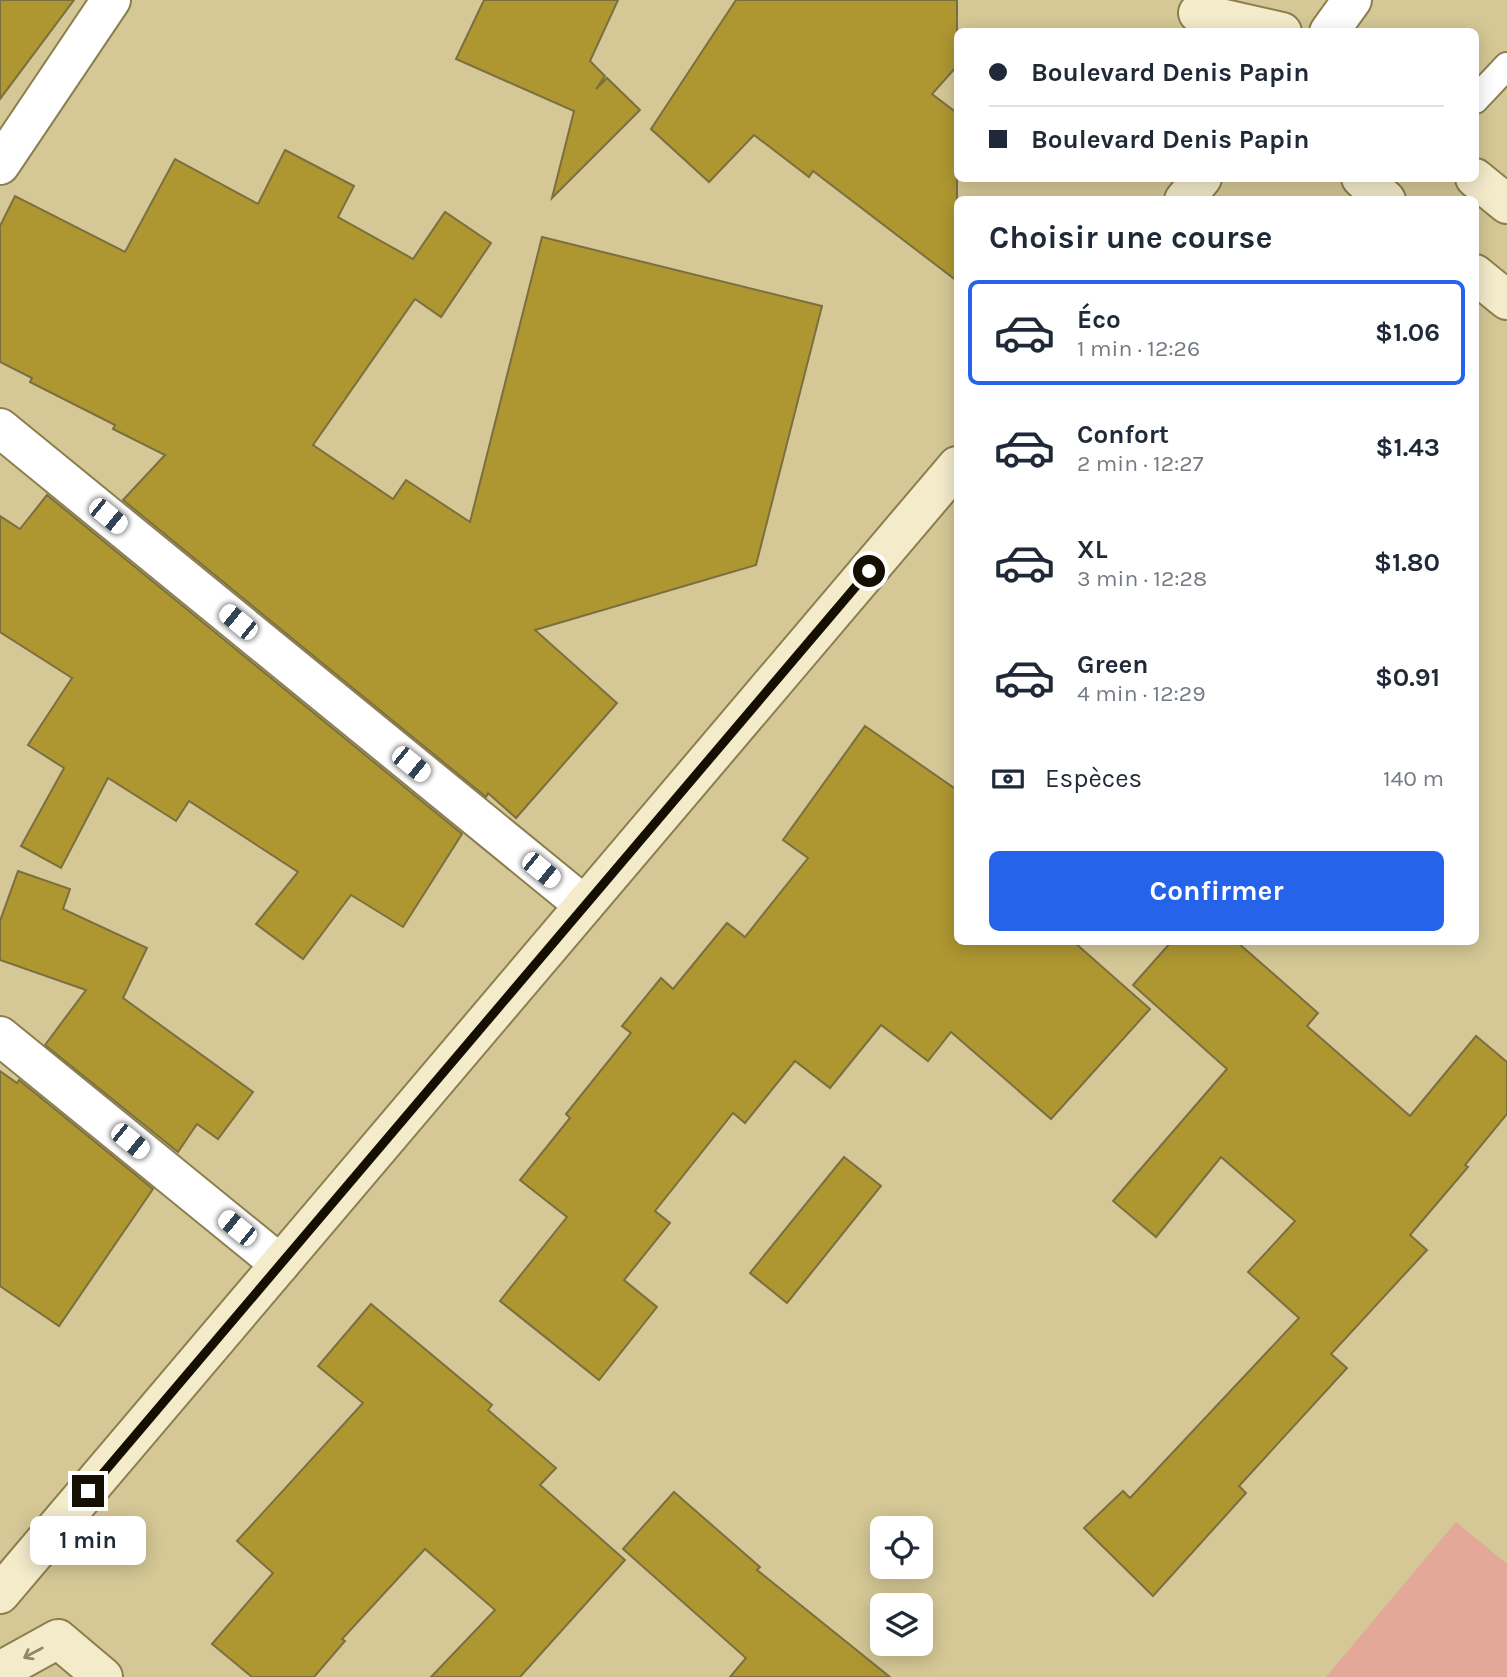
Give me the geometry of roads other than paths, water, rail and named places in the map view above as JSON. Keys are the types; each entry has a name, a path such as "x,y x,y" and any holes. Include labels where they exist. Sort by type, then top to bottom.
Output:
{"main road":[{"path":"1199,15 1262,28"},
{"path":"1479,181 1507,204"},
{"path":"1187,196 1199,182"},
{"path":"1366,182 1381,196"},
{"path":"1479,277 1507,300"},
{"path":"0,1594 954,470"},
{"path":"0,1671 58,1639 103,1677"}],"street":[{"path":"0,165 111,0"},
{"path":"1332,28 1352,0"},
{"path":"0,428 584,905"},
{"path":"0,1036 280,1264"}],"lane":[{"path":"1479,96 1507,66"}]}
